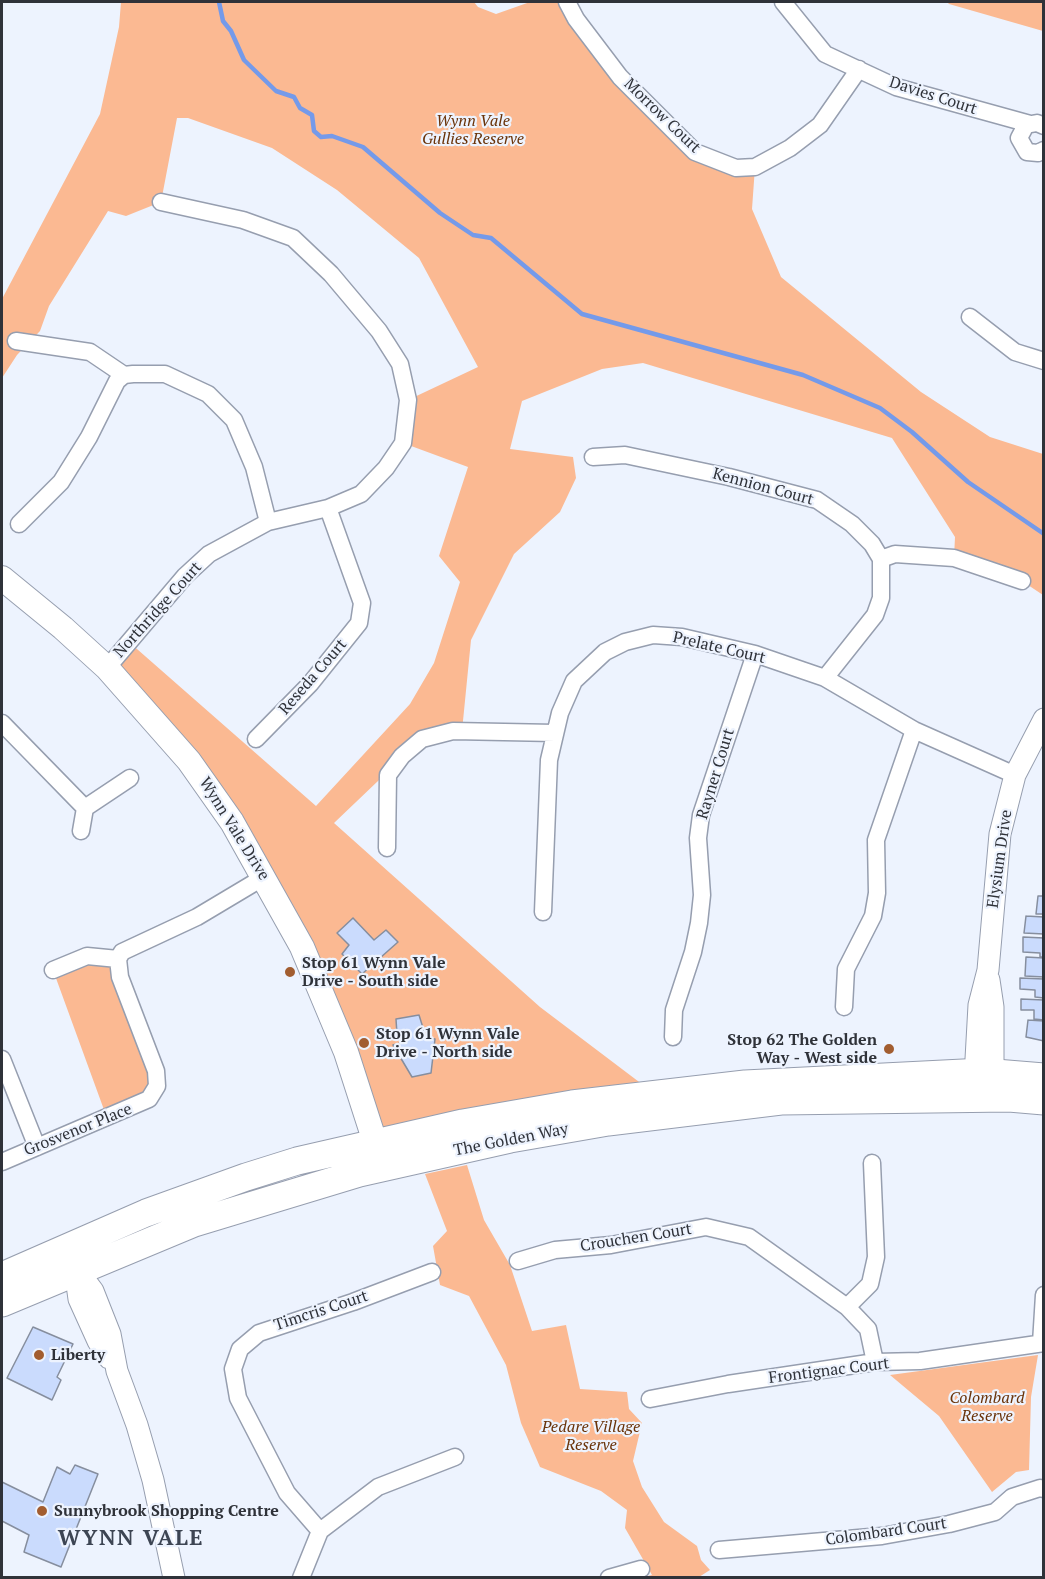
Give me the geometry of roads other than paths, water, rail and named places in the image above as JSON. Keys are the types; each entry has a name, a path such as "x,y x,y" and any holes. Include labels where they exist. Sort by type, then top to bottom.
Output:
{"main road":[{"name":"Wynn Vale Drive","path":"2,578 107,668 201,776 264,877 303,947 346,1052 375,1142"},
{"name":"The Golden Way","path":"2,1276 70,1260 358,1173 557,1130 732,1106 835,1099 1044,1077"},
{"name":"The Golden Way","path":"2,1303 146,1213 246,1177 375,1142 518,1113 681,1090 795,1081 982,1085 1044,1101"},
{"path":"358,1173 369,1160 375,1142 410,1160"}],"street":[{"name":"Morrow Court","path":"567,2 576,19 620,77 695,152 713,161 736,168 754,167 790,148 820,125 859,69"},
{"name":"Davies Court","path":"783,2 825,54 896,87 1036,127"},
{"path":"1036,127 1023,148 1042,154"},
{"name":"Northridge Court","path":"107,668 185,576 208,554 268,522 328,508 361,494 386,468 403,443 408,400 400,364 379,331 331,274 293,238 243,220 161,202"},
{"path":"970,317 1015,352 1044,361"},
{"path":"16,341 90,352 124,375 165,374 208,394 234,420 254,467 268,522"},
{"path":"19,524 62,482 89,437 117,381 124,375"},
{"name":"Kennion Court","path":"593,458 625,455 729,477 817,500 852,524 872,544 881,559"},
{"name":"Reseda Court","path":"256,739 310,684 359,623 362,603 328,508"},
{"path":"825,678 875,615 881,598 881,559 895,554 954,558 1023,581"},
{"name":"Prelate Court","path":"543,912 549,760 555,733 574,681 605,652 625,642 653,635 682,637 756,654 825,678 914,730 1015,775"},
{"name":"Rayner Court","path":"673,1037 674,1010 693,952 699,923 702,896 698,838 701,815 756,654"},
{"name":"Elysium Drive","path":"982,1085 993,1061 993,1007 988,970 1000,834 1015,775 1044,719"},
{"path":"2,723 85,808"},
{"path":"844,1007 846,969 873,916 877,893 876,840 914,730"},
{"path":"387,848 388,775 402,756 422,739 453,731 555,733"},
{"path":"81,831 85,808 130,778"},
{"path":"53,970 87,956 118,959 122,952 197,917 264,877"},
{"name":"Grosvenor Place","path":"2,1162 139,1105 155,1091 156,1071 120,977 118,959"},
{"path":"2,1059 37,1147"},
{"path":"847,1307 870,1284 876,1257 872,1163"},
{"name":"Crouchen Court","path":"518,1261 555,1250 611,1245 706,1227 750,1237 847,1307 868,1329 875,1362"},
{"path":"70,1260 93,1291 110,1334 117,1371 137,1425 153,1480 174,1578"},
{"name":"Timcris Court","path":"320,1531 287,1493 238,1398 233,1370 240,1349 259,1333 353,1302 432,1272"},
{"path":"1042,1343 1044,1295"},
{"name":"Frontignac Court","path":"650,1399 728,1384 875,1362 920,1361 1042,1343"},
{"path":"301,1578 320,1531 378,1487 455,1457"},
{"name":"Colombard Court","path":"719,1550 882,1536 949,1524 995,1512 1012,1497 1040,1488 1044,1489"},
{"path":"609,1578 641,1569"}],"waterway":[{"path":"219,2 223,21 231,31 244,60 276,91 294,97 300,108 312,115 314,131 321,137 332,136 363,147 440,213 473,235 491,238 582,314 803,375 880,408 912,432 968,482 1044,534"}],"place":[{"name":"Stop 61 Wynn Vale Drive - South side","path":"290,972"},
{"name":"Stop 61 Wynn Vale Drive - North side","path":"364,1043"},
{"name":"Stop 62 The Golden Way - West side","path":"889,1049"},
{"name":"Liberty","path":"39,1355"},
{"name":"Sunnybrook Shopping Centre","path":"42,1511"}],"district":[{"name":"WYNN VALE","path":"131,1539"}],"park label":[{"name":"Wynn Vale Gullies Reserve","path":"473,130"},
{"name":"Colombard Reserve","path":"987,1407"},
{"name":"Pedare Village Reserve","path":"591,1436"}]}
